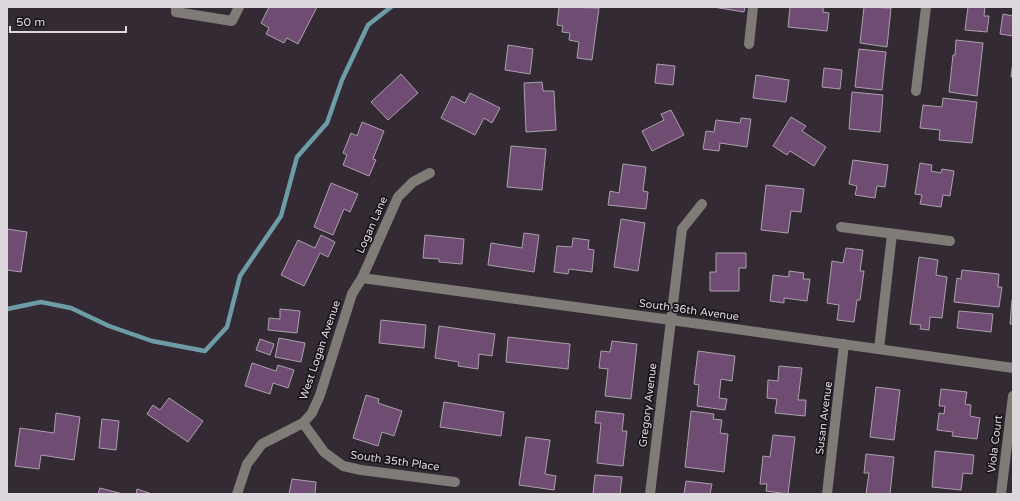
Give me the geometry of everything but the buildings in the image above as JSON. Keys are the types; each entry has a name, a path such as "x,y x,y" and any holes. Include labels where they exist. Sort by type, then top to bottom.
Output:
{"street":[{"path":"176,9 232,21 239,7"},
{"path":"748,44 753,7"},
{"path":"916,90 926,7"},
{"name":"Logan Lane","path":"362,278 398,196 413,182 430,173"},
{"name":"Gregory Avenue","path":"650,494 682,229 702,204"},
{"path":"841,227 950,241"},
{"path":"879,349 892,234"},
{"name":"South 36th Avenue","path":"362,278 1013,368"},
{"name":"West Logan Avenue","path":"237,494 247,464 262,444 303,422 312,413 320,395 352,294 362,278"},
{"name":"Susan Avenue","path":"827,494 844,344"},
{"name":"Viola Court","path":"1001,494 1013,396"},
{"name":"South 35th Place","path":"303,422 324,452 343,466 361,470 455,482"}],"waterway":[{"path":"7,309 41,302 71,308 109,326 152,341 205,351 227,327 240,276 281,216 297,157 327,123 342,80 368,25 391,7"}]}
